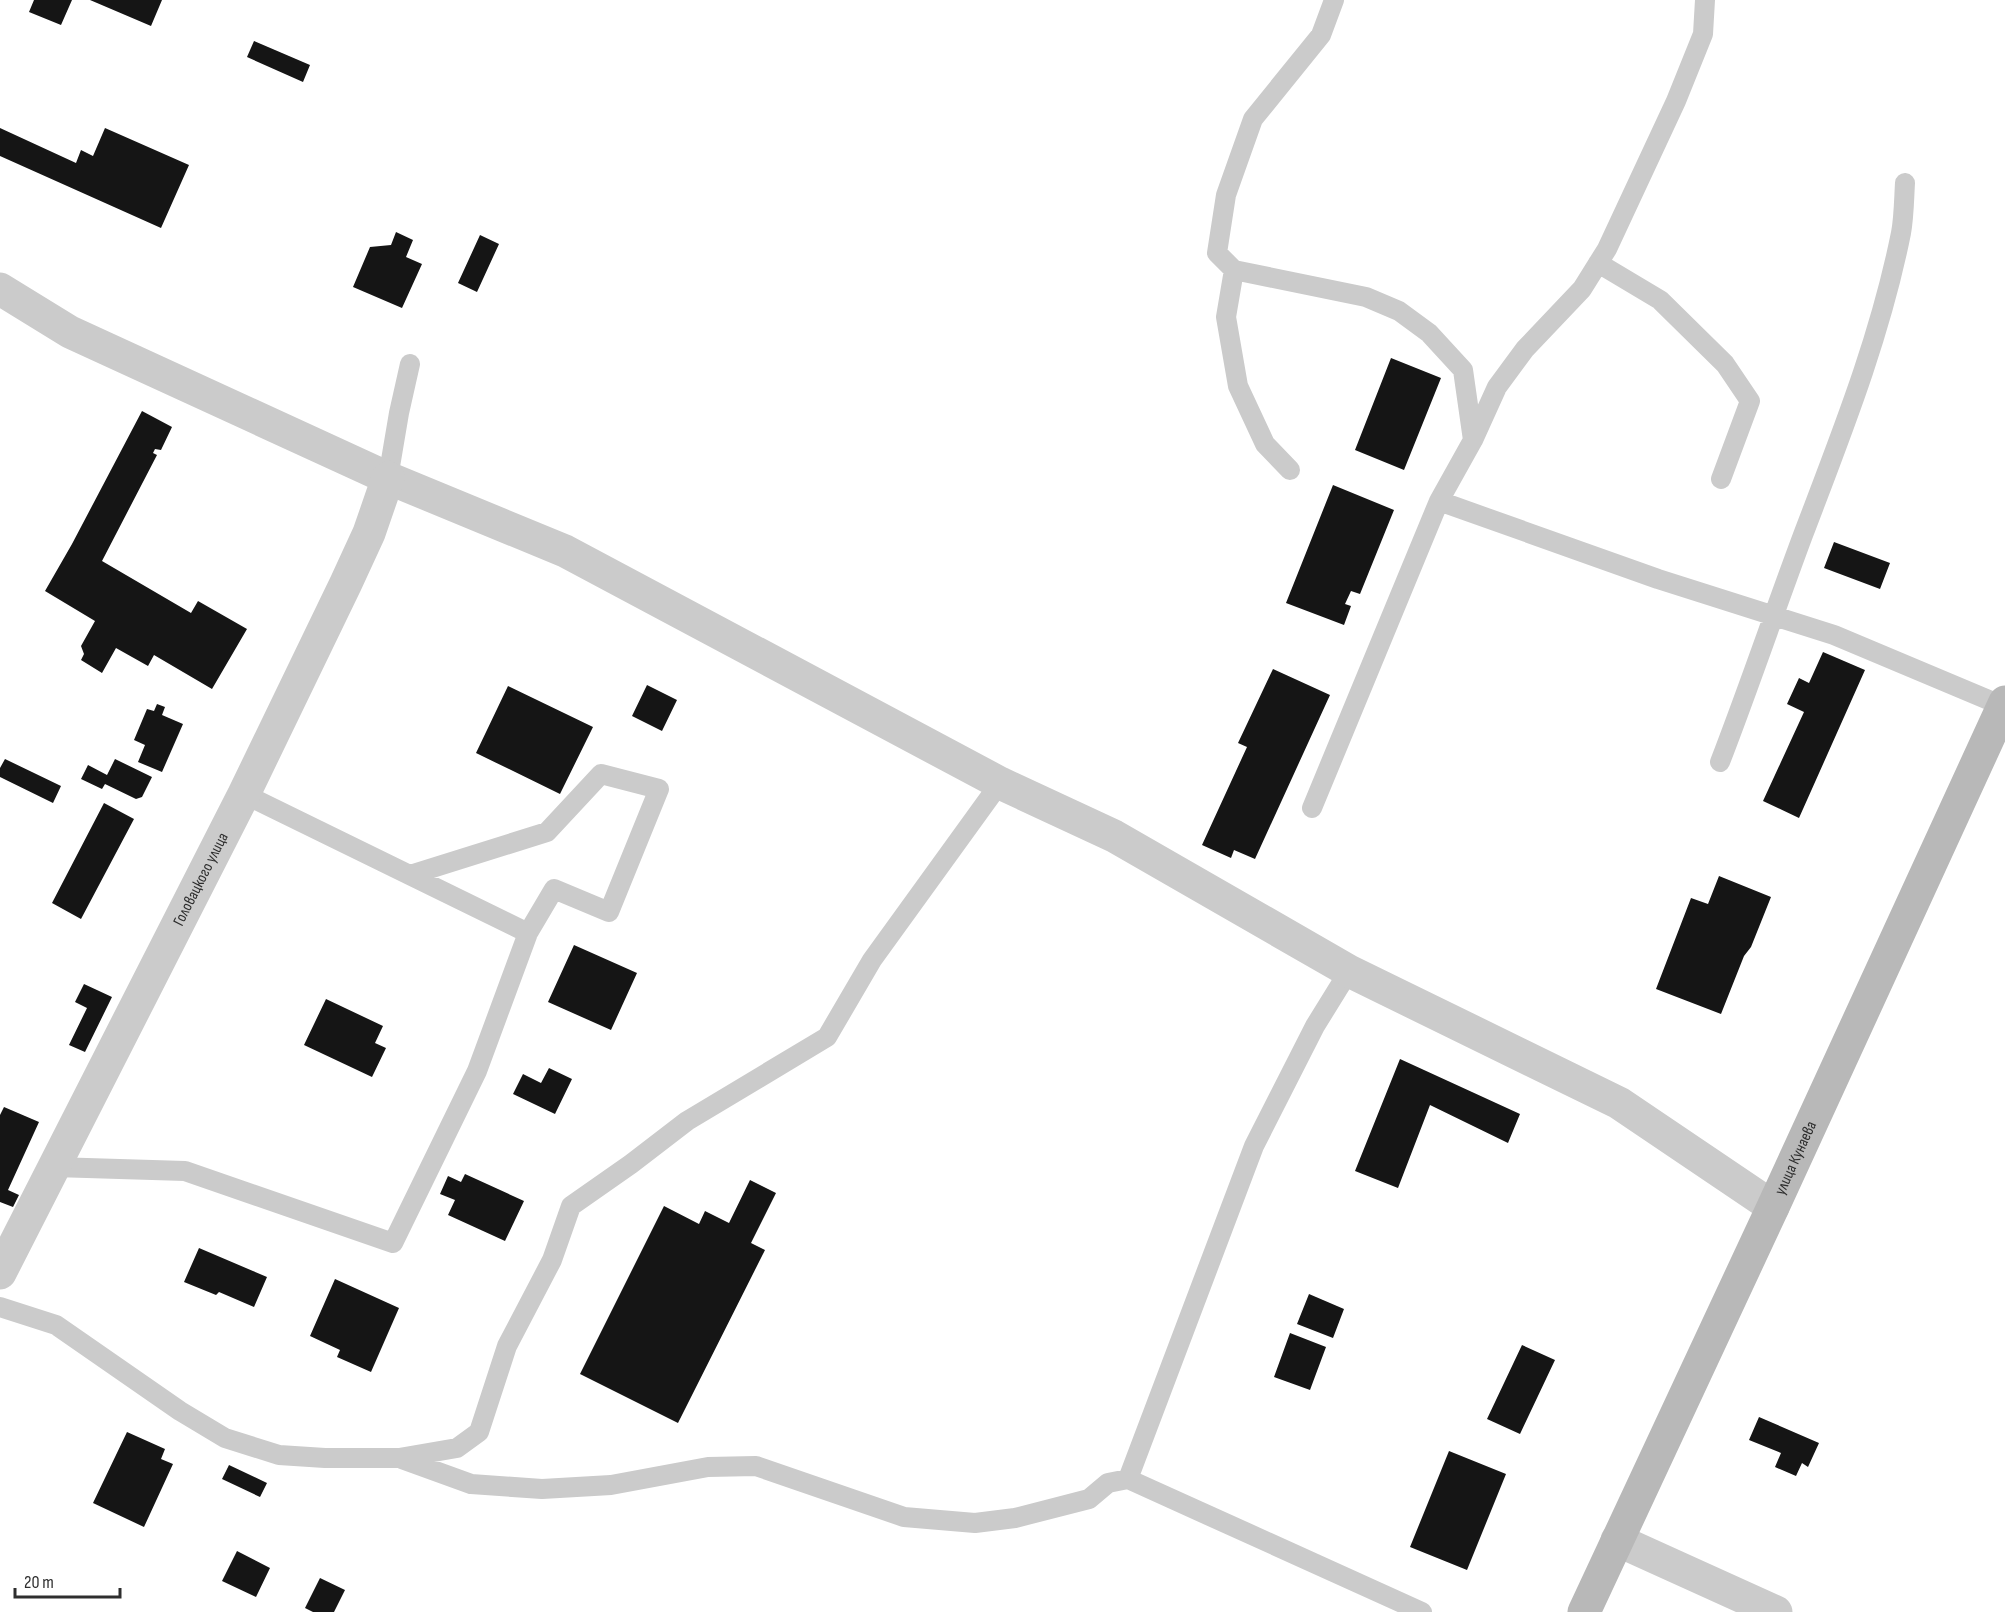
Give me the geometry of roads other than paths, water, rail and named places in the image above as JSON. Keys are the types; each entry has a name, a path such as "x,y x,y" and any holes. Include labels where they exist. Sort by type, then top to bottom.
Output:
{"main road":[{"name":"улица Кунаева","path":"1584,1612 2004,704"}],"street":[{"path":"0,289 70,332 388,478 565,551 1000,783 1114,836 1349,971 1619,1103 1773,1207"},
{"name":"Головацкого улица","path":"0,1272 244,794 346,584 369,533 388,478"},
{"path":"1617,1540 1776,1612"}],"lane":[{"path":"1334,0 1321,35 1253,119 1226,195 1217,253 1234,270 1366,297 1399,311 1429,333 1463,370 1473,440"},
{"path":"1312,808 1439,501 1473,440 1497,387 1525,349 1582,289 1607,249 1676,101 1703,34 1705,0"},
{"path":"1720,762 1752,679 1772,616 1848,419 1882,317 1902,231 1905,183"},
{"path":"1598,263 1660,300 1725,364 1750,401 1721,479"},
{"path":"1234,270 1226,316 1238,386 1264,444 1290,470"},
{"path":"388,478 410,364"},
{"path":"1439,501 1659,579 1834,635 2004,704"},
{"path":"54,1167 185,1171 393,1244 477,1071 528,933 554,890 609,912 659,789 601,774 547,832 410,875"},
{"path":"0,1307 56,1325 180,1411 225,1438 279,1455 325,1458 399,1458 457,1448 479,1432 507,1346 552,1260 571,1206 687,1121 827,1037 872,960 1000,783"},
{"path":"244,794 528,933"},
{"path":"1128,1479 1254,1146 1315,1026 1349,971"},
{"path":"399,1458 471,1484 542,1489 611,1485 708,1467 756,1466 904,1516 975,1522 1016,1518 1089,1499 1108,1483 1128,1479 1422,1612"}]}
